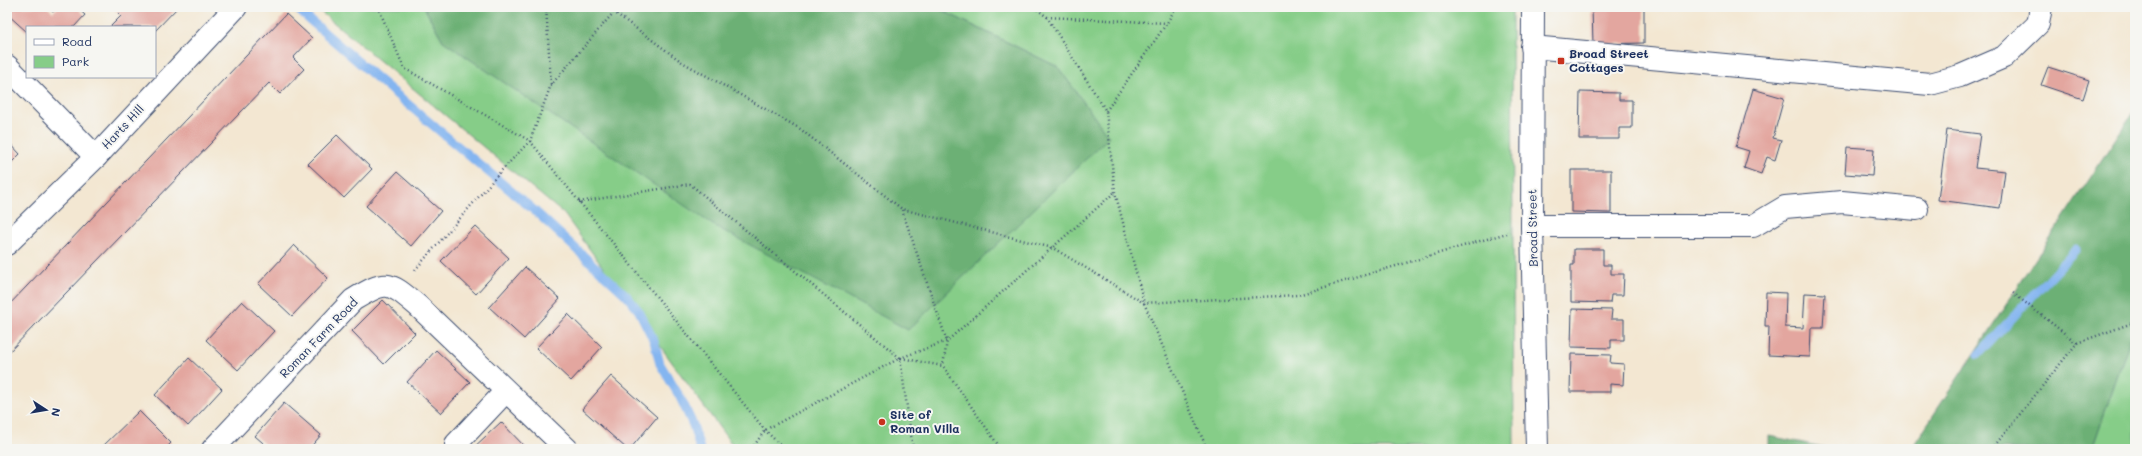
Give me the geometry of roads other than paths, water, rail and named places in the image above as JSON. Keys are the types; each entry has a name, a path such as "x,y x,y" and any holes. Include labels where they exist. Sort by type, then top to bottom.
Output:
{"street":[{"name":"Harts Hill","path":"7,244 96,157 236,7"},
{"name":"Broad Street","path":"1533,7 1532,226 1537,449"},
{"path":"1532,47 1930,84 1960,76 2004,57 2038,24 2041,7"},
{"path":"7,66 96,157"},
{"path":"1532,226 1752,226 1785,207 1842,202 1917,209"},
{"name":"Roman Farm Road","path":"214,449 353,300 372,288 385,284 398,290 418,306 505,392 567,449"},
{"path":"456,444 505,392"}],"waterway":[{"path":"295,7 536,212 626,295 639,311 654,341 660,364 680,397 693,425 700,449"},
{"path":"1978,355 2076,249"}],"place":[{"name":"Broad Street Cottages","path":"1561,61"},
{"name":"Site of Roman Villa","path":"882,422"}]}
